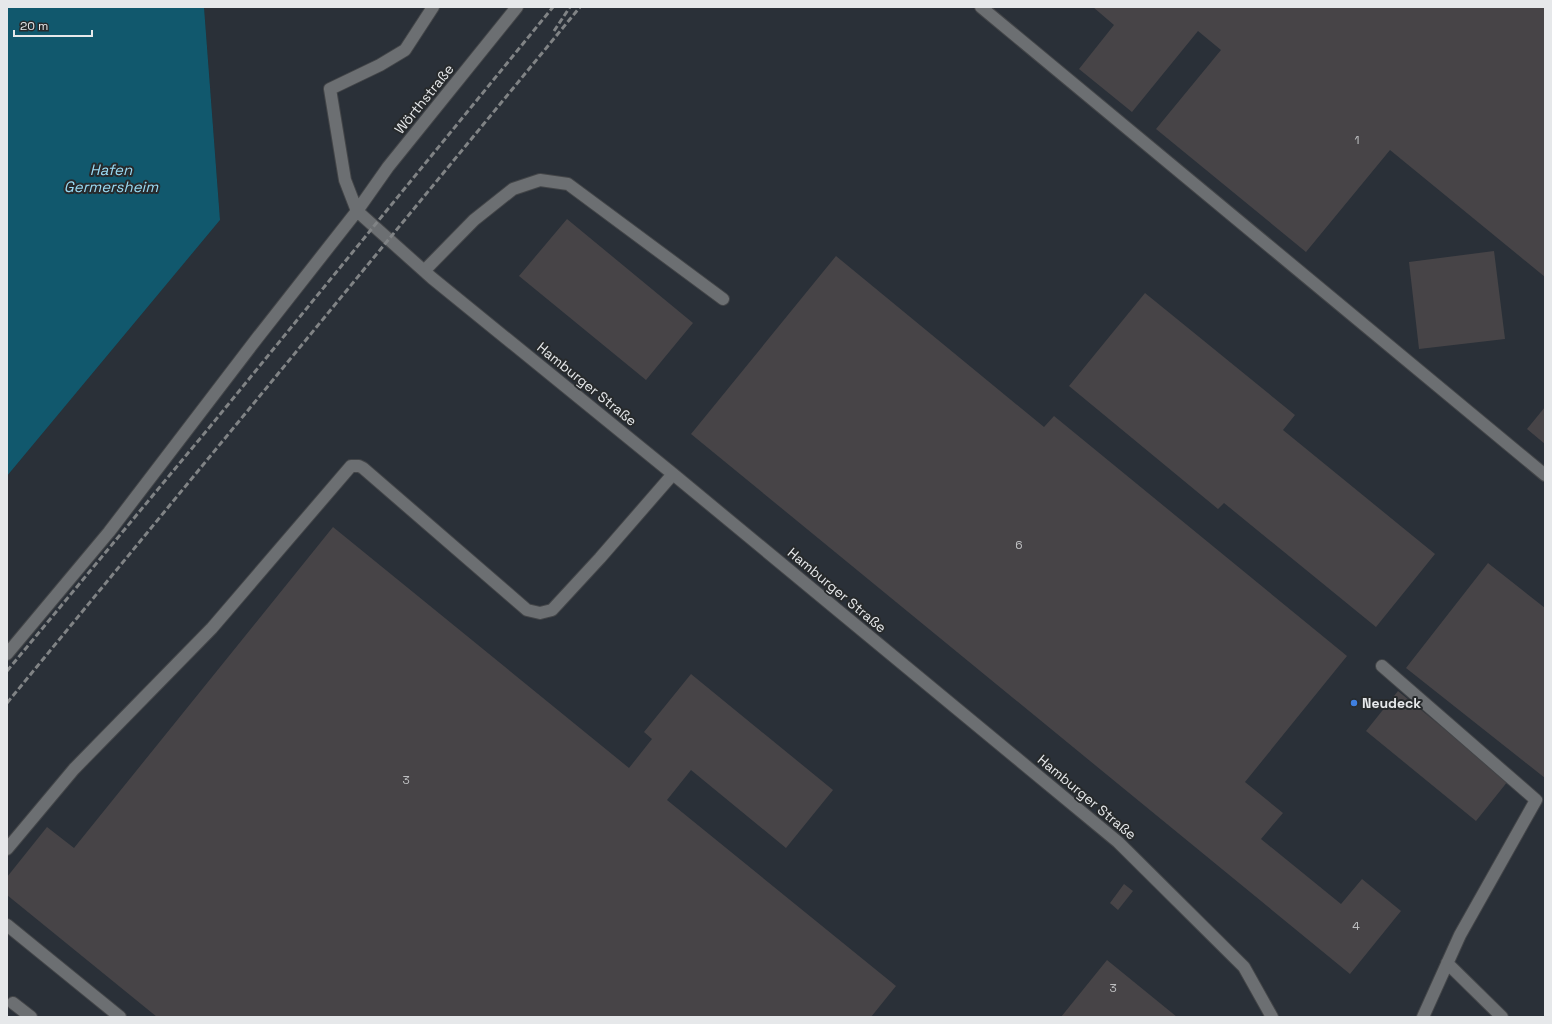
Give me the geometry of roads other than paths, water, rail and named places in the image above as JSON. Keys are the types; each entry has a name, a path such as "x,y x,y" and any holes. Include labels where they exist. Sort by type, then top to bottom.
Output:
{"street":[{"path":"356,211 345,180 330,89 380,65 404,50 433,7"},
{"name":"Wörthstraße","path":"7,654 109,532 398,155 517,7"},
{"path":"981,7 1545,475"},
{"path":"424,271 474,220 513,189 540,180 568,184 723,299"},
{"name":"Hamburger Straße","path":"356,211 424,271 673,474 1118,842 1244,967 1272,1017"},
{"path":"7,849 74,769 212,628 351,466 360,466 363,468 527,610 540,613 552,610 600,558 673,474"},
{"path":"1382,666 1536,800 1460,935 1423,1017"},
{"path":"7,924 120,1017"},
{"path":"1447,963 1502,1017"},
{"path":"13,1003 31,1017"}],"water":[{"name":"Hafen Germersheim","path":"7,7 204,7 220,220 7,476"}],"railway":[{"path":"7,671 213,423 553,7"},
{"path":"554,31 570,7"},
{"path":"7,703 580,7"}],"place":[{"name":"Neudeck","path":"1354,703"}]}
